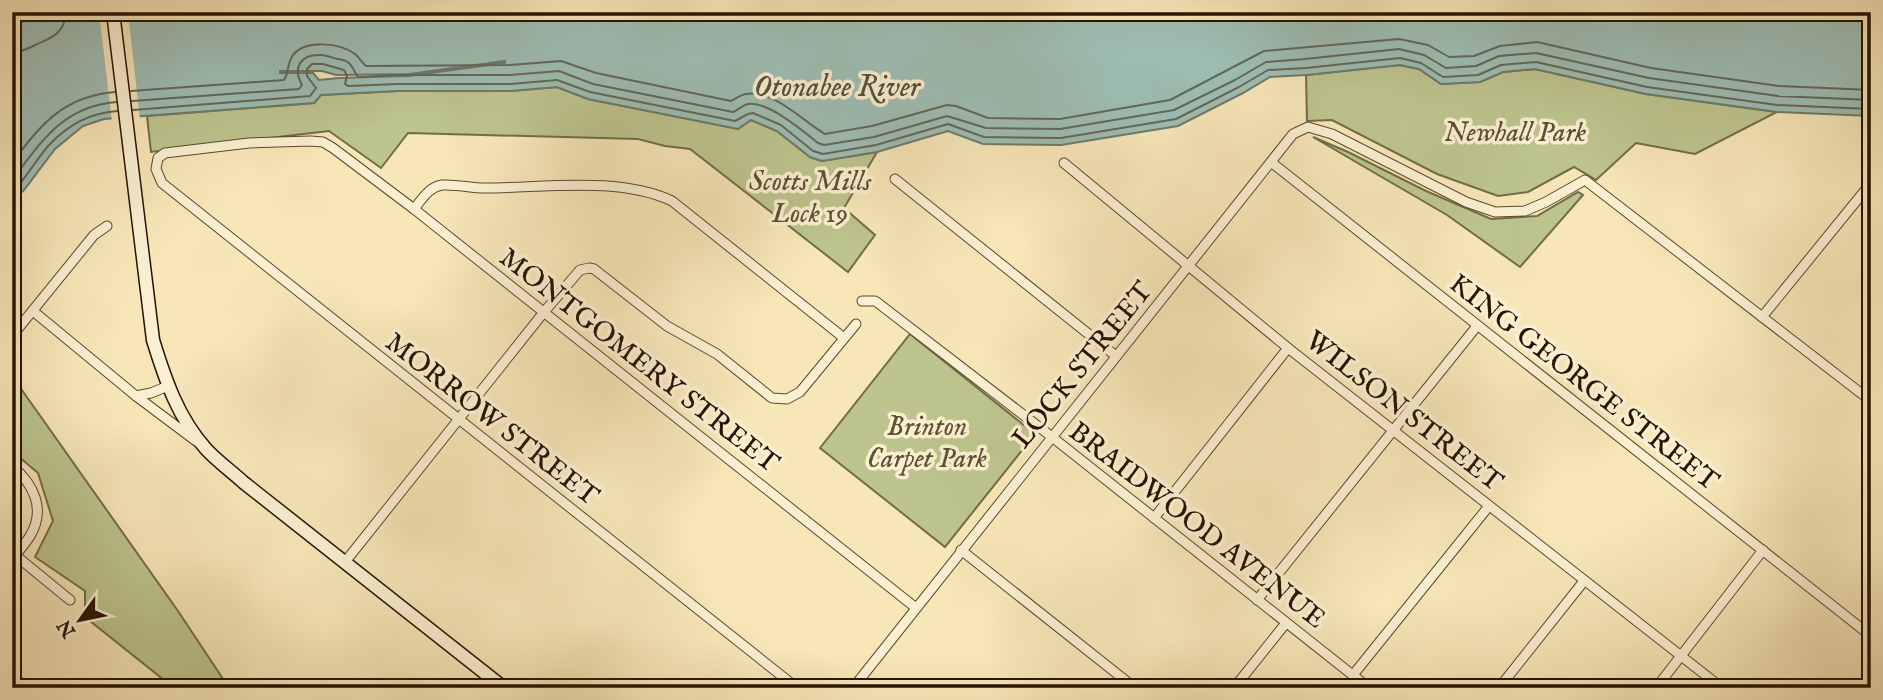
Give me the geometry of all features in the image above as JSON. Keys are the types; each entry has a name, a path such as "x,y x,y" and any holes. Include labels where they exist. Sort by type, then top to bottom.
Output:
{"main road":[{"path":"113,12 153,340 168,386 183,416 206,448 243,482 504,688"}],"street":[{"name":"LOCK STREET","path":"853,688 1293,134 1308,127 1332,135 1465,202 1495,212 1525,211 1585,180 1762,317"},
{"name":"MONTGOMERY STREET","path":"162,183 156,169 158,158 165,153 249,143 323,142 414,209 916,608"},
{"name":"KING GEORGE STREET","path":"1271,162 1871,636"},
{"name":"WILSON STREET","path":"1064,163 1289,348 1722,688"},
{"path":"895,178 1116,356"},
{"name":"MORROW STREET","path":"162,183 797,688"},
{"path":"1869,397 1762,317 1871,183"},
{"path":"414,209 429,190 440,185 483,188 608,186 654,192 672,201 844,338"},
{"path":"12,336 94,234 107,226"},
{"path":"345,562 580,270 594,269 667,326 717,354 772,398 787,399 800,392 856,324"},
{"name":"BRAIDWOOD AVENUE","path":"862,301 878,303 1369,688"},
{"path":"33,312 136,396 206,448"},
{"path":"1257,600 1477,326"},
{"path":"1154,518 1289,348"},
{"path":"136,396 168,386"},
{"path":"12,466 29,484 38,507 30,537 14,557 70,600"},
{"path":"1353,675 1489,506"},
{"path":"961,550 1135,688"},
{"path":"1656,688 1763,550"},
{"path":"1499,688 1584,581"},
{"path":"1234,688 1286,623"},
{"path":"12,676 27,688"}],"green space":[{"name":"Newhall Park","path":"1400,65 1419,69 1441,84 1480,82 1503,72 1535,69 1646,94 1777,112 1695,154 1636,143 1596,180 1574,167 1528,192 1498,196 1437,174 1332,120 1307,121 1306,75"},
{"name":"Scotts Mills Lock 19","path":"557,87 588,99 738,129 751,120 777,131 810,157 822,161 877,152 844,208 875,235 848,272 690,149 638,139 408,133 381,168 329,131 151,152 147,116 314,103 321,95 397,91 511,91"},
{"path":"1313,137 1491,219 1537,216 1578,192 1583,195 1520,267 1447,215"},
{"name":"Brinton Carpet Park","path":"910,334 1035,434 945,547 820,448"},
{"path":"12,376 229,688 174,688 85,617 85,591 35,557 53,521 38,473 12,451"}],"water":[{"name":"Otonabee River","path":"52,12 1871,12 1871,116 1777,112 1646,94 1535,69 1503,72 1480,82 1441,84 1419,69 1400,65 1270,77 1178,126 1061,145 983,144 948,131 877,152 822,161 810,157 777,131 751,120 738,129 588,99 557,87 511,91 397,91 321,95 314,103 104,119 83,126 55,149 24,190 12,201 12,28 31,18","holes":["505,63 409,76 319,80 313,73 280,73 322,71 336,75 409,74"]}],"pier":[{"path":"99,12 128,12 140,120 112,122"}]}
